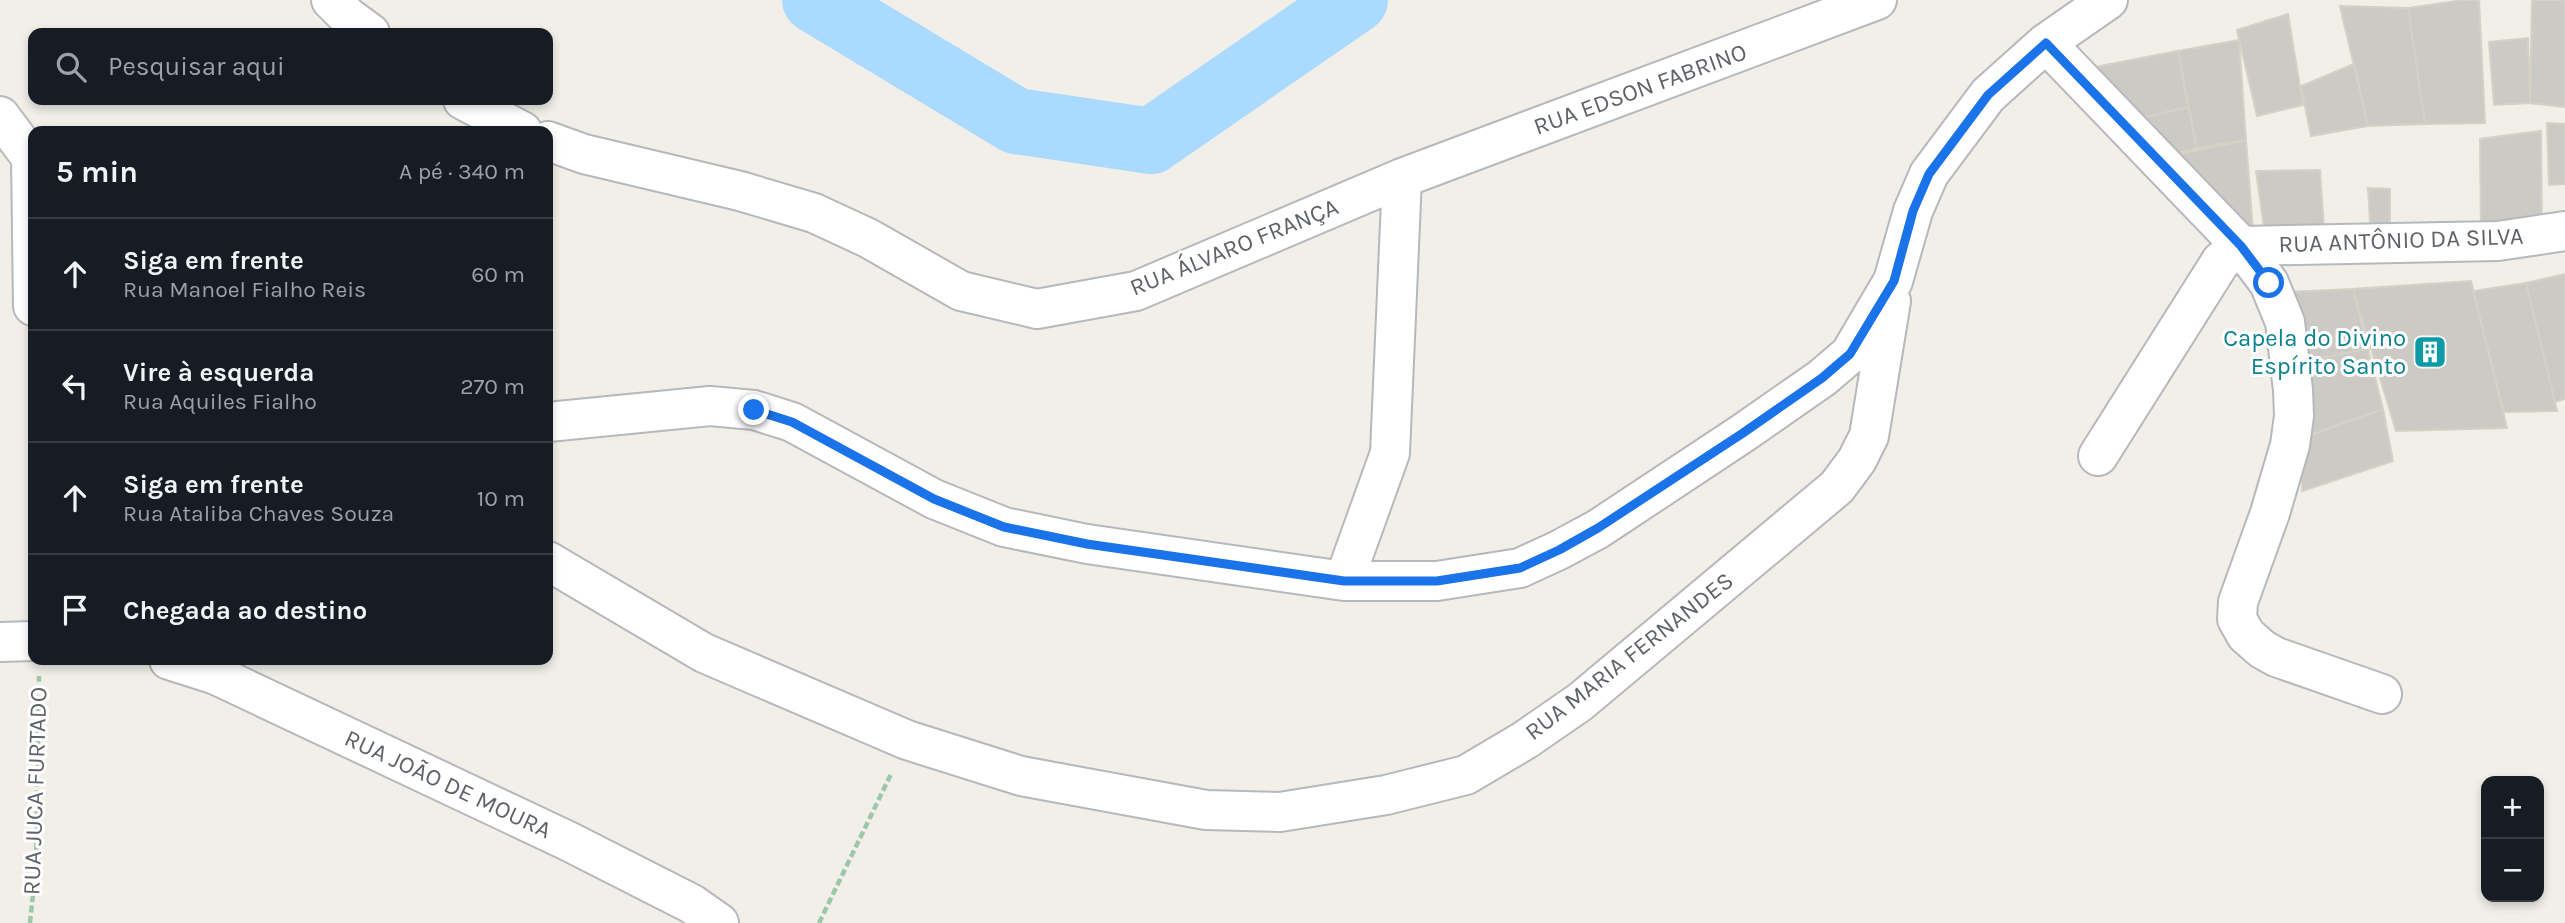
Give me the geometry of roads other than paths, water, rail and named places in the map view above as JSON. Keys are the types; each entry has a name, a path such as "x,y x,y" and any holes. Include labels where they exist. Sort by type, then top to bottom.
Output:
{"street":[{"path":"331,0 363,28"},
{"name":"RUA EDSON FABRINO","path":"1402,178 1877,0"},
{"path":"553,422 710,406 754,410 792,422 934,499 1004,527 1087,544 1344,581 1437,581 1520,568 1598,528 1822,378 1850,354 1894,281 1913,211 1929,174 1988,95 2046,43 2108,0"},
{"path":"2046,43 2241,246 2269,283 2285,322 2293,390 2294,416 2290,445 2270,513 2238,602 2237,619 2246,635 2276,657 2382,694"},
{"path":"473,105 512,126"},
{"path":"0,116 28,153"},
{"name":"RUA ÁLVARO FRANÇA","path":"553,143 584,154 740,191 814,213 868,238 961,291 1037,309 1136,290 1402,178"},
{"path":"1344,581 1390,453 1402,178"},
{"name":"RUA ANTÔNIO DA SILVA","path":"2241,246 2498,242 2565,231"},
{"path":"2098,456 2221,261 2241,246"},
{"name":"RUA MARIA FERNANDES","path":"553,564 704,653 907,740 1021,776 1206,810 1280,812 1386,794 1466,775 1525,740 1580,702 1837,487 1857,460 1869,436 1894,281"},
{"path":"0,642 28,654"},
{"name":"RUA JOÃO DE MOURA","path":"185,665 216,675 568,841 692,904 719,923"}],"waterway":[{"path":"815,0 1016,121 1151,141 1355,0"}],"place":[{"name":"Capela do Divino Espírito Santo","path":"2430,352"}]}
